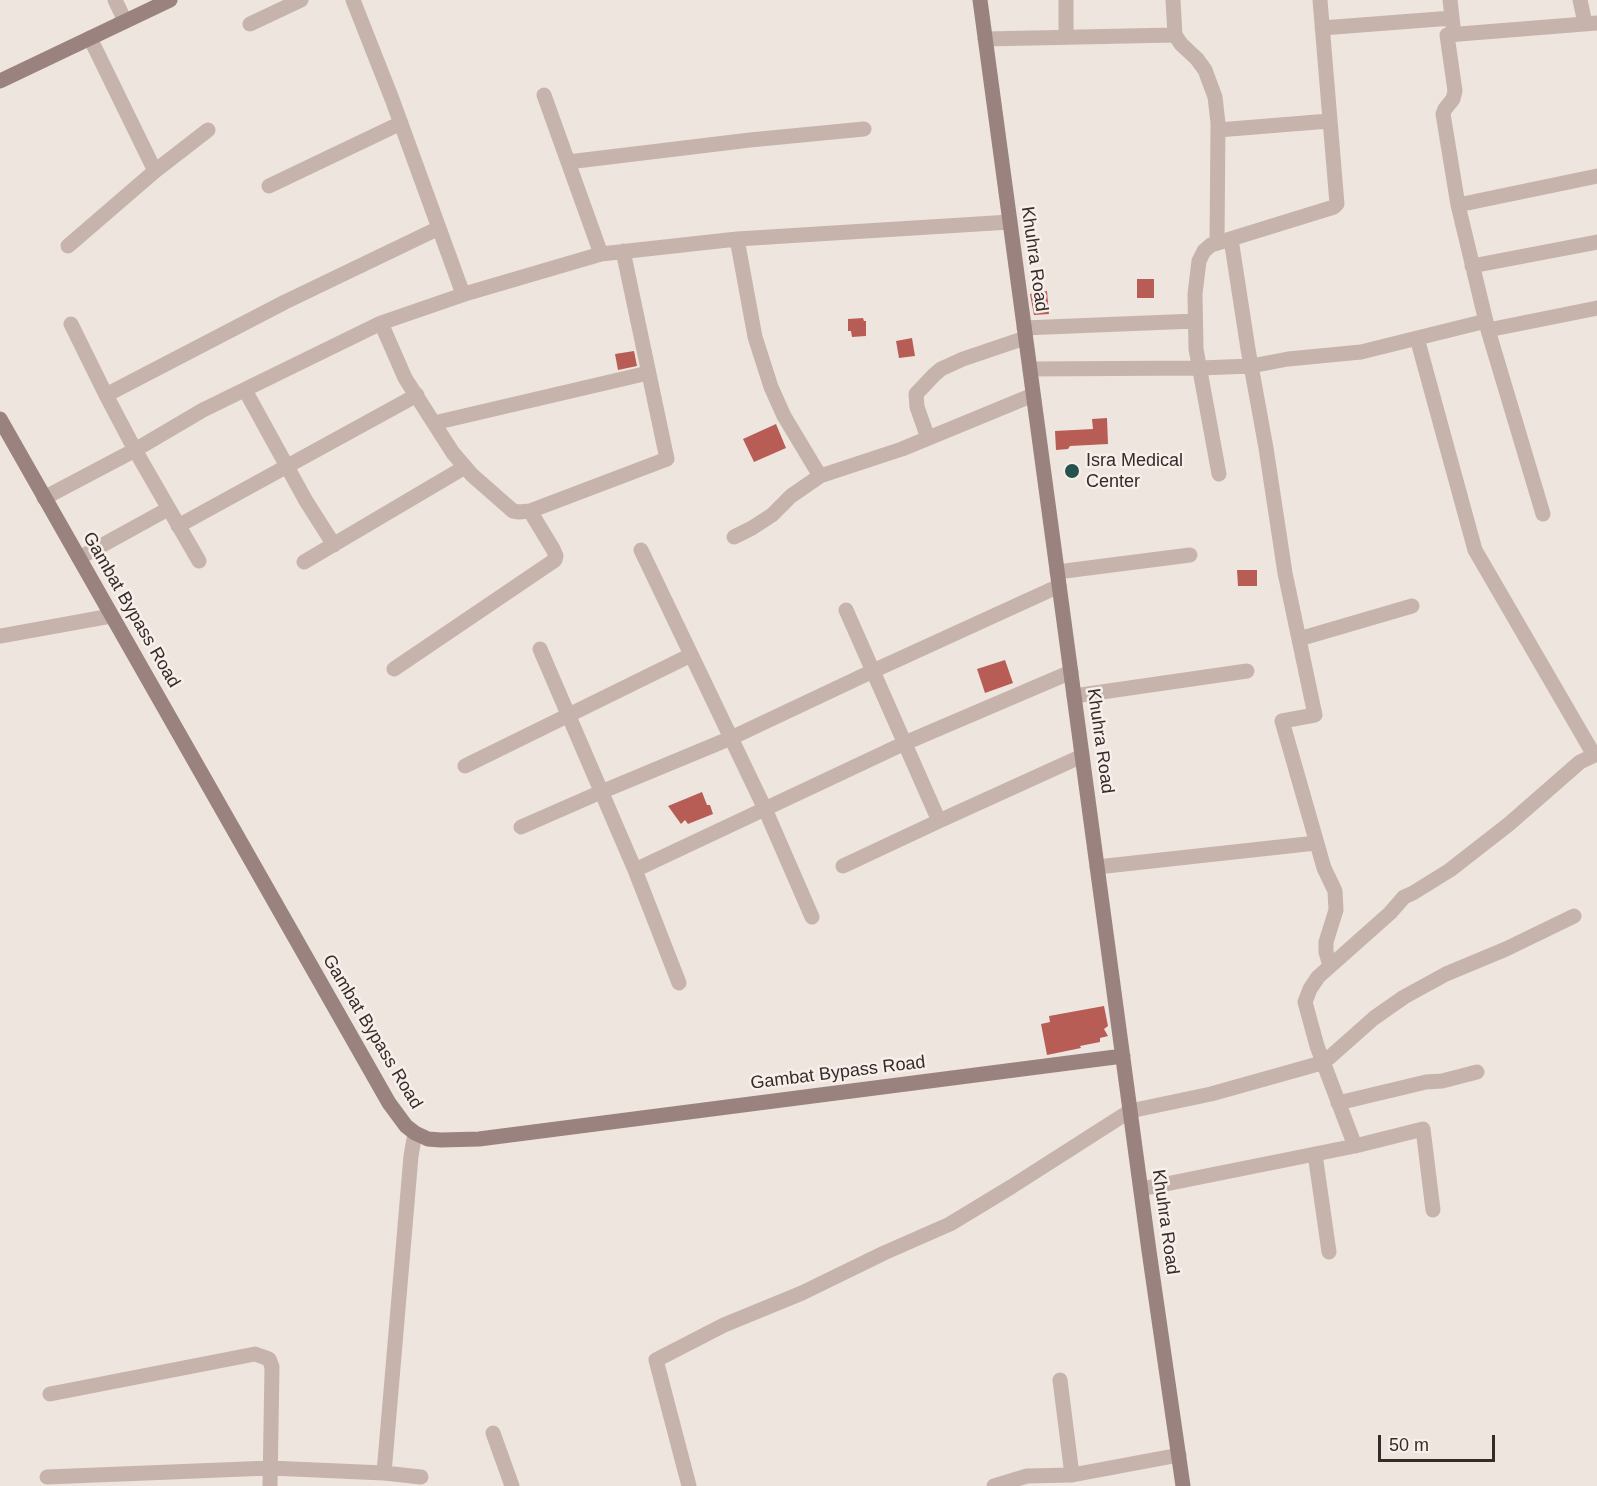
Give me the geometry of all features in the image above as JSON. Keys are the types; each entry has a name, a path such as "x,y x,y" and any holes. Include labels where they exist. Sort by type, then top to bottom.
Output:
{"street":[{"path":"115,0 125,21"},
{"path":"0,81 170,0"},
{"path":"250,24 301,0"},
{"path":"353,0 464,294"},
{"name":"Khuhra Road","path":"980,0 1183,1486"},
{"path":"1066,0 1066,37"},
{"path":"1173,0 1175,34 1181,44 1197,59 1209,79 1215,97 1224,241 1251,366 1285,573 1315,715 1282,721 1316,843 1335,891 1336,910 1326,942 1330,966"},
{"path":"1219,474 1196,349 1195,294 1199,261 1204,251 1211,245 1334,207 1337,204 1320,0"},
{"path":"1450,0 1453,35"},
{"path":"1543,514 1487,325 1458,205 1443,114 1453,99 1455,91 1448,34 1591,23 1580,0"},
{"path":"1322,28 1452,18"},
{"path":"985,39 1175,34"},
{"path":"90,38 155,171"},
{"path":"544,95 601,254"},
{"path":"1218,130 1329,121"},
{"path":"269,186 401,123"},
{"path":"568,162 864,129"},
{"path":"68,246 155,171 208,130"},
{"path":"1458,205 1597,176"},
{"path":"44,498 135,450 203,410 381,323 464,294 601,254 737,239 1010,222"},
{"path":"106,395 285,302 439,228"},
{"path":"737,239 755,337 771,387 784,416 820,476"},
{"path":"1472,266 1597,242"},
{"path":"381,323 405,378 453,453 513,511 530,511 667,459 623,251"},
{"path":"1030,369 1251,366 1288,359 1361,352 1417,338 1597,308"},
{"path":"928,438 917,407 916,394 941,369 963,359 1025,333 1195,321"},
{"path":"71,324 135,450 199,561"},
{"path":"1355,1146 1323,1061 1305,1002 1310,989 1318,977 1390,913 1404,897 1450,870 1509,824 1580,762 1596,754 1475,550 1417,338"},
{"path":"434,423 648,373"},
{"path":"245,390 306,501 334,545"},
{"path":"178,526 417,395"},
{"path":"734,537 772,515 791,496 820,476 902,449 1033,395"},
{"name":"Gambat Bypass Road","path":"0,419 389,1103 406,1126 415,1133 429,1139 479,1139 1123,1056"},
{"path":"304,562 465,467"},
{"path":"79,558 168,509"},
{"path":"394,669 555,560 554,549 530,511"},
{"path":"641,550 765,809 812,916"},
{"path":"521,827 731,738 1058,579 1190,555"},
{"path":"1299,639 1412,606"},
{"path":"846,610 939,821"},
{"path":"0,636 111,616"},
{"path":"540,649 634,870 679,983"},
{"path":"465,766 691,656"},
{"path":"1074,696 1248,671"},
{"path":"634,870 905,743 1071,672"},
{"path":"843,866 1082,756"},
{"path":"1098,867 1316,843"},
{"path":"689,1486 656,1360 724,1325 802,1293 884,1252 950,1224 1130,1111 1211,1094 1323,1061 1374,1018 1404,997 1446,974 1506,949 1574,916"},
{"path":"1338,1103 1477,1072"},
{"path":"1141,1189 1355,1146 1423,1129 1433,1210"},
{"path":"384,1473 409,1178 415,1133"},
{"path":"1315,1154 1329,1252"},
{"path":"50,1394 255,1354 269,1359 272,1367 270,1486"},
{"path":"1060,1380 1072,1475"},
{"path":"493,1433 512,1486"},
{"path":"994,1486 1027,1476 1072,1475 1179,1455"},
{"path":"46,1477 270,1468 421,1477"}],"building":[{"path":"1137,279 1154,279 1154,298 1137,298"},
{"path":"1047,291 1049,314 1034,315 1030,294"},
{"path":"863,318 866,321 866,336 852,337 851,331 848,331 848,319"},
{"path":"912,338 915,356 899,358 896,341"},
{"path":"634,351 637,366 618,370 615,354"},
{"path":"1107,418 1108,444 1070,446 1068,449 1056,450 1055,431 1093,429 1092,419"},
{"path":"776,424 786,448 754,462 743,439"},
{"path":"1237,570 1257,570 1257,586 1238,586"},
{"path":"1005,660 1013,683 985,693 977,669"},
{"path":"702,792 713,814 688,824 685,820 681,824 668,806"},
{"path":"1104,1006 1108,1026 1104,1029 1108,1036 1100,1038 1100,1042 1080,1046 1081,1048 1047,1055 1041,1024 1050,1022 1049,1016"}],"place":[{"name":"Isra Medical Center","path":"1072,471"}]}
